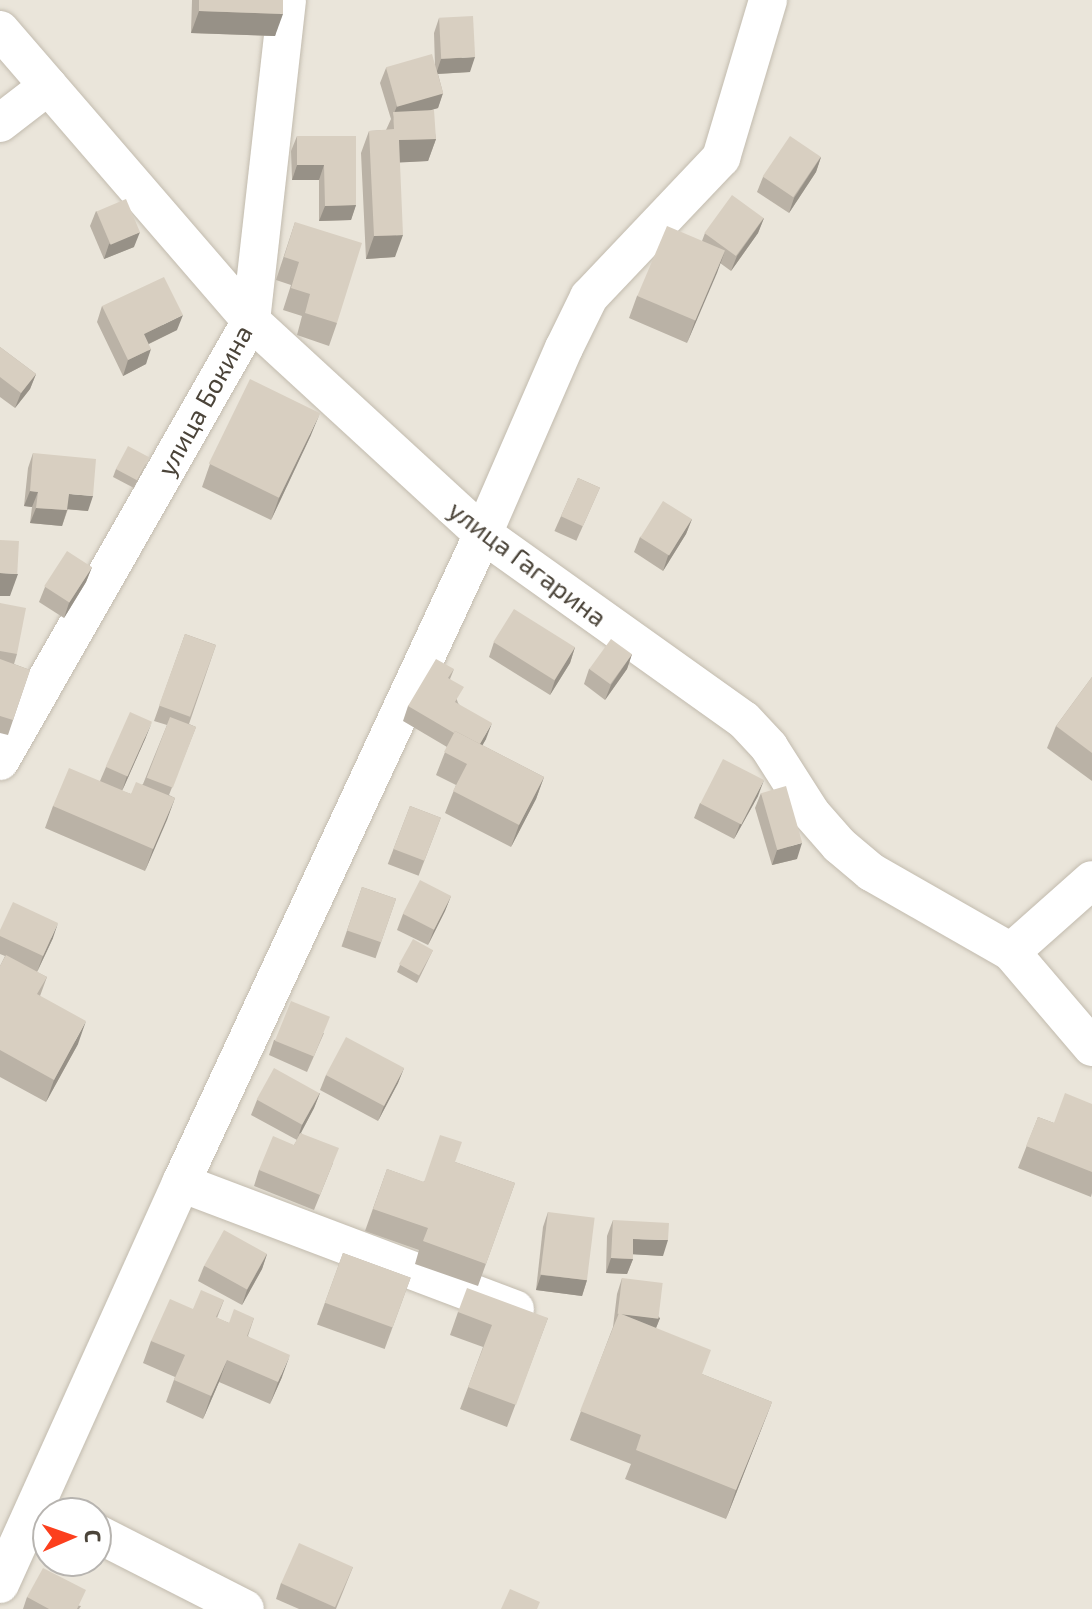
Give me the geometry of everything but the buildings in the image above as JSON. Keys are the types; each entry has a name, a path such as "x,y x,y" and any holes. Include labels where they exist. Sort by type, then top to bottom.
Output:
{"street":[{"name":"улица Бокина","path":"0,761 251,321 287,0"},
{"path":"53,1497 181,1183 483,534 589,297 721,158 768,0"},
{"name":"улица Гагарина","path":"0,30 251,321 483,534 744,720 769,747 811,813 839,845 871,872 1011,952 1092,1047"},
{"path":"0,123 48,86"},
{"path":"1011,952 1092,880"},
{"path":"181,1183 534,1317"},
{"path":"0,1584 32,1533"},
{"path":"112,1541 245,1609"}],"shaded area":[{"path":"0,0 1092,0 1092,1609 0,1609"}]}
